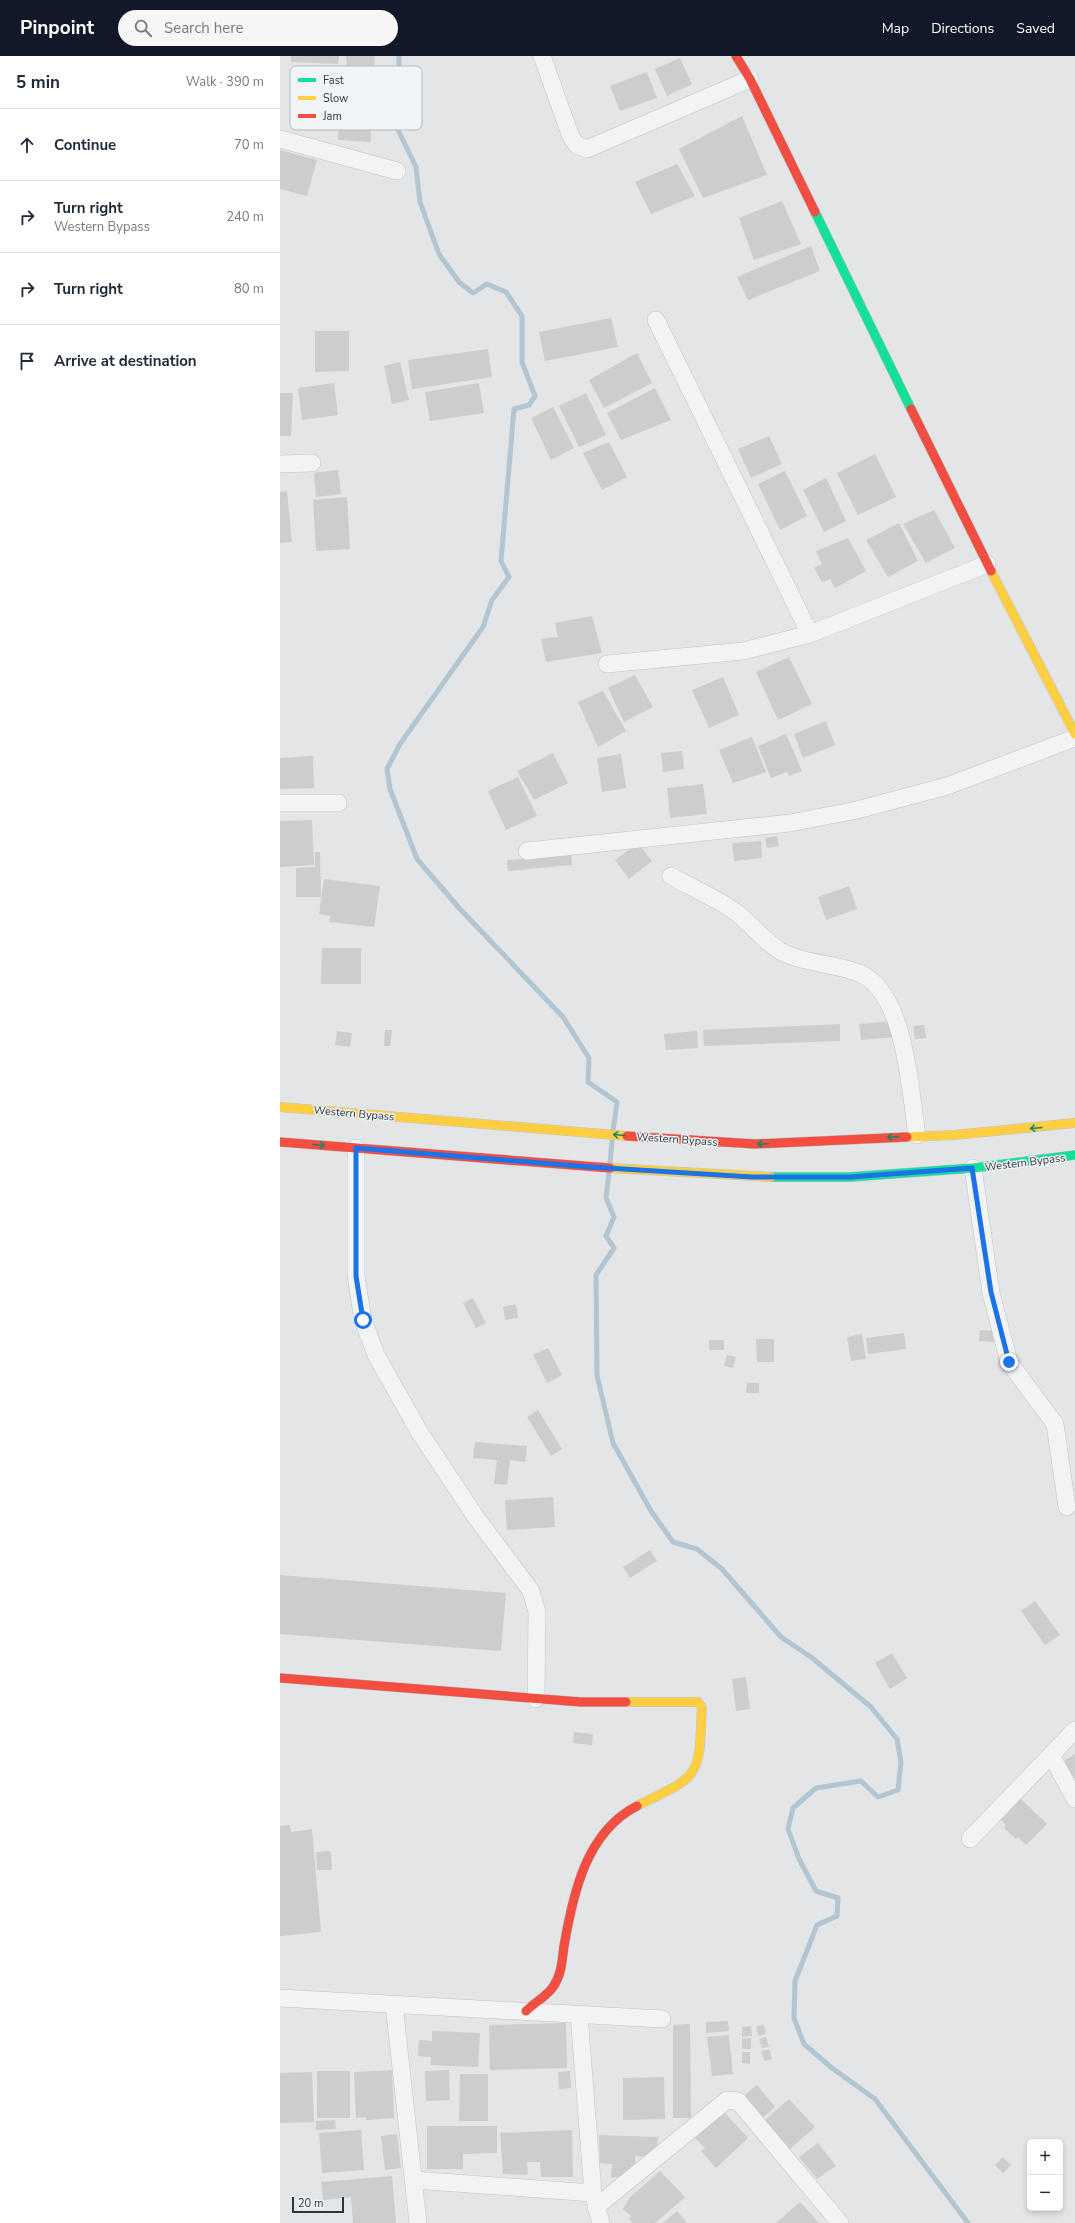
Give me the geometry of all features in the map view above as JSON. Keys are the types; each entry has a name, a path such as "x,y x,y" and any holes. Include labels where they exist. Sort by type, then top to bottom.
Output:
{"main road":[{"path":"736,56 750,79 987,564 1075,734"},
{"name":"Western Bypass","path":"280,1107 634,1137 755,1144 917,1135 954,1135 1075,1123"},
{"name":"Western Bypass","path":"280,1142 591,1167 752,1177 850,1177 972,1168 1075,1156"},
{"path":"280,1678 581,1702 698,1702 702,1708 702,1714 698,1758 692,1773 682,1782 626,1811 602,1834 590,1854 578,1882 564,1946 561,1971 553,1986 526,2011"}],"street":[{"path":"542,56 571,137 577,145 587,149 750,79"},
{"path":"280,139 397,171"},
{"path":"656,320 810,634"},
{"path":"280,464 312,463"},
{"path":"607,664 743,650 810,634 987,564"},
{"path":"527,850 790,823 857,810 947,786 1075,738"},
{"path":"280,803 338,803"},
{"path":"671,876 737,913 763,939 782,951 802,959 845,968 861,974 876,986 891,1007 901,1033 917,1135"},
{"path":"356,1148 356,1276 363,1320 376,1355 420,1432 475,1516 531,1591 537,1612 536,1699"},
{"path":"972,1168 991,1292 1009,1362 1055,1424 1067,1507"},
{"path":"970,1839 1075,1730"},
{"path":"1051,1755 1075,1800"},
{"path":"280,1998 662,2019"},
{"path":"394,2004 418,2223"},
{"path":"579,2015 599,2214"},
{"path":"599,2214 727,2100 732,2099 738,2101 840,2223"},
{"path":"414,2180 599,2214"}],"building":[{"path":"291,56 339,56 338,64 291,62"},
{"path":"346,56 374,56 375,66 347,66"},
{"path":"680,58 692,84 667,96 655,69"},
{"path":"647,72 657,98 620,111 610,86"},
{"path":"742,116 767,175 703,198 679,149"},
{"path":"338,130 371,130 371,142 338,140"},
{"path":"280,150 317,160 307,196 280,189"},
{"path":"677,164 695,196 651,214 635,182"},
{"path":"782,201 801,244 754,260 739,218"},
{"path":"811,246 820,271 748,300 737,277"},
{"path":"611,318 618,347 545,361 539,332"},
{"path":"315,331 349,331 349,371 315,372"},
{"path":"488,349 492,377 412,389 408,360"},
{"path":"637,353 652,383 604,408 589,380"},
{"path":"400,362 409,400 392,404 384,366"},
{"path":"334,383 338,415 302,420 298,388"},
{"path":"479,383 484,413 430,421 425,392"},
{"path":"655,388 671,420 621,440 607,413"},
{"path":"280,393 293,393 291,436 280,436"},
{"path":"586,393 606,435 579,447 559,406"},
{"path":"553,407 574,448 551,460 531,418"},
{"path":"769,436 782,464 751,478 738,449"},
{"path":"609,442 627,477 602,490 583,453"},
{"path":"875,454 896,497 858,515 837,473"},
{"path":"338,470 341,494 316,497 314,473"},
{"path":"785,471 807,516 780,530 758,484"},
{"path":"826,478 846,521 824,532 803,490"},
{"path":"287,491 292,542 280,543 280,492"},
{"path":"347,497 350,549 316,551 313,500"},
{"path":"934,510 955,548 926,563 903,524"},
{"path":"899,523 918,561 888,577 866,540"},
{"path":"848,538 866,571 835,588 830,579 822,582 814,568 822,564 816,551"},
{"path":"592,616 602,653 546,662 541,639 558,637 555,623"},
{"path":"789,657 812,704 778,720 756,672"},
{"path":"635,675 653,707 624,722 608,688"},
{"path":"723,677 739,715 709,728 692,690"},
{"path":"603,691 626,731 598,747 578,702"},
{"path":"826,721 835,745 803,758 794,734"},
{"path":"786,734 802,771 789,776 787,772 771,778 758,746"},
{"path":"752,737 766,772 733,783 719,750"},
{"path":"682,751 684,769 663,772 661,753"},
{"path":"553,753 568,783 534,800 517,771"},
{"path":"621,754 626,788 602,792 597,758"},
{"path":"313,756 314,788 280,789 280,758"},
{"path":"518,777 537,816 506,830 488,791"},
{"path":"703,784 707,814 670,818 667,788"},
{"path":"312,820 314,865 280,867 280,821"},
{"path":"777,836 779,846 767,848 765,838"},
{"path":"761,841 762,858 734,861 732,843"},
{"path":"638,843 652,861 629,879 615,860"},
{"path":"315,852 320,852 321,897 296,897 296,868 315,867"},
{"path":"571,854 572,865 508,871 507,860"},
{"path":"324,879 380,886 374,927 329,922 330,916 319,914"},
{"path":"849,886 857,909 826,920 818,897"},
{"path":"322,948 361,948 361,984 321,984"},
{"path":"893,1021 895,1037 861,1040 859,1024"},
{"path":"840,1024 840,1041 704,1046 703,1030"},
{"path":"924,1025 926,1038 915,1039 913,1026"},
{"path":"385,1030 392,1030 390,1046 384,1046"},
{"path":"337,1031 352,1033 350,1047 335,1045"},
{"path":"697,1031 698,1048 666,1050 664,1034"},
{"path":"473,1298 486,1323 476,1328 463,1303"},
{"path":"516,1304 518,1318 505,1320 503,1307"},
{"path":"980,1330 995,1331 995,1342 979,1341"},
{"path":"904,1333 906,1349 868,1354 866,1338"},
{"path":"862,1334 866,1359 851,1361 847,1337"},
{"path":"756,1339 774,1339 774,1362 757,1362"},
{"path":"709,1340 724,1340 724,1350 709,1350"},
{"path":"548,1348 562,1375 547,1383 533,1355"},
{"path":"727,1355 736,1357 733,1368 724,1366"},
{"path":"747,1383 759,1383 759,1393 746,1393"},
{"path":"538,1410 562,1449 551,1456 527,1417"},
{"path":"475,1442 527,1446 525,1462 510,1460 507,1485 494,1484 497,1460 473,1458"},
{"path":"553,1497 555,1527 507,1530 505,1500"},
{"path":"650,1550 657,1561 630,1578 623,1567"},
{"path":"280,1575 506,1593 501,1651 280,1634"},
{"path":"1035,1601 1060,1635 1045,1645 1021,1611"},
{"path":"892,1653 907,1678 890,1689 875,1663"},
{"path":"746,1677 750,1709 736,1711 732,1679"},
{"path":"574,1732 593,1734 592,1745 573,1743"},
{"path":"1075,1754 1075,1779 1064,1761"},
{"path":"1019,1797 1047,1824 1026,1845 1018,1837 1016,1839 1004,1828 1006,1825 999,1818"},
{"path":"290,1825 291,1832 312,1829 321,1932 280,1936 280,1826"},
{"path":"331,1851 332,1870 317,1870 316,1852"},
{"path":"728,2021 729,2031 706,2033 706,2022"},
{"path":"566,2023 567,2068 490,2070 489,2025"},
{"path":"690,2024 691,2118 673,2118 673,2025"},
{"path":"764,2025 766,2034 758,2036 756,2026"},
{"path":"751,2026 752,2036 742,2037 742,2027"},
{"path":"432,2031 480,2033 478,2067 430,2065 431,2057 418,2056 419,2040 432,2041"},
{"path":"729,2035 733,2074 712,2076 707,2037"},
{"path":"766,2037 769,2047 762,2048 759,2039"},
{"path":"751,2038 751,2049 742,2049 742,2039"},
{"path":"769,2049 772,2059 765,2061 761,2051"},
{"path":"742,2052 750,2052 750,2064 742,2063"},
{"path":"392,2070 394,2118 366,2120 366,2117 356,2118 354,2072"},
{"path":"449,2070 450,2100 426,2101 425,2071"},
{"path":"317,2071 350,2071 350,2118 317,2118"},
{"path":"570,2071 571,2088 559,2089 558,2072"},
{"path":"312,2072 314,2122 280,2123 280,2073"},
{"path":"460,2074 488,2074 488,2121 459,2121"},
{"path":"664,2077 665,2119 623,2120 623,2078"},
{"path":"757,2085 775,2107 760,2120 741,2098"},
{"path":"789,2099 815,2127 790,2149 765,2120"},
{"path":"724,2112 748,2138 716,2168 701,2151 705,2148 695,2138"},
{"path":"335,2120 336,2129 316,2130 316,2121"},
{"path":"427,2126 497,2126 497,2153 463,2154 463,2169 427,2169"},
{"path":"361,2130 364,2170 322,2173 319,2133"},
{"path":"572,2130 573,2177 541,2177 540,2162 527,2162 528,2175 503,2174 500,2133"},
{"path":"397,2134 401,2168 385,2170 381,2136"},
{"path":"599,2135 658,2137 657,2152 650,2157 635,2156 636,2168 629,2175 611,2178 612,2164 600,2163"},
{"path":"818,2143 836,2166 817,2179 799,2157"},
{"path":"1003,2157 1011,2165 1003,2173 995,2165"},
{"path":"660,2171 685,2197 655,2223 632,2223 629,2219 631,2216 623,2209 629,2198"},
{"path":"392,2176 396,2223 353,2223 351,2197 323,2200 321,2182"},
{"path":"800,2202 819,2223 776,2223"},
{"path":"677,2211 687,2223 663,2223"}],"waterway":[{"path":"399,56 399,66"},
{"path":"398,130 416,167 420,202 439,254 459,282 473,293 487,284 506,292 522,316 522,362 535,396 529,405 514,409 501,561 509,577 492,600 483,627 400,744 387,769 390,789 417,859 460,909 563,1017 589,1058 588,1082 617,1102 613,1131"},
{"path":"610,1163 612,1141"},
{"path":"609,1173 606,1198 614,1217 606,1236 614,1248 596,1275 597,1375 613,1443 651,1511 673,1542 697,1549 722,1569 781,1637 811,1657 871,1707 897,1739 901,1762 898,1790 878,1797 861,1781 816,1788 793,1808 788,1829 799,1859 816,1891 838,1898 837,1916 817,1925 795,1981 794,2018 804,2044 832,2068 875,2099 968,2223"}],"traffic: fast":[{"path":"815,212 911,409"},
{"path":"771,1177 850,1177 973,1168 1075,1155"}],"traffic: slow":[{"path":"991,571 1075,734"},
{"path":"280,1107 627,1136"},
{"path":"907,1137 954,1135 1075,1123"},
{"path":"610,1168 771,1177"},
{"path":"626,1702 698,1702 702,1708 698,1758 692,1772 675,1787 637,1806"}],"traffic: jam":[{"path":"736,56 750,79 815,212"},
{"path":"911,409 991,571"},
{"path":"627,1136 755,1144 907,1137"},
{"path":"280,1142 610,1168"},
{"path":"280,1678 581,1702 626,1702"},
{"path":"526,2011 544,1996 556,1982 561,1967 572,1906 585,1866 594,1848 605,1832 620,1817 637,1806"}],"route":[{"path":"363,1320 356,1276 356,1148 591,1167 752,1177 850,1177 972,1168 991,1292 1009,1362"}]}
